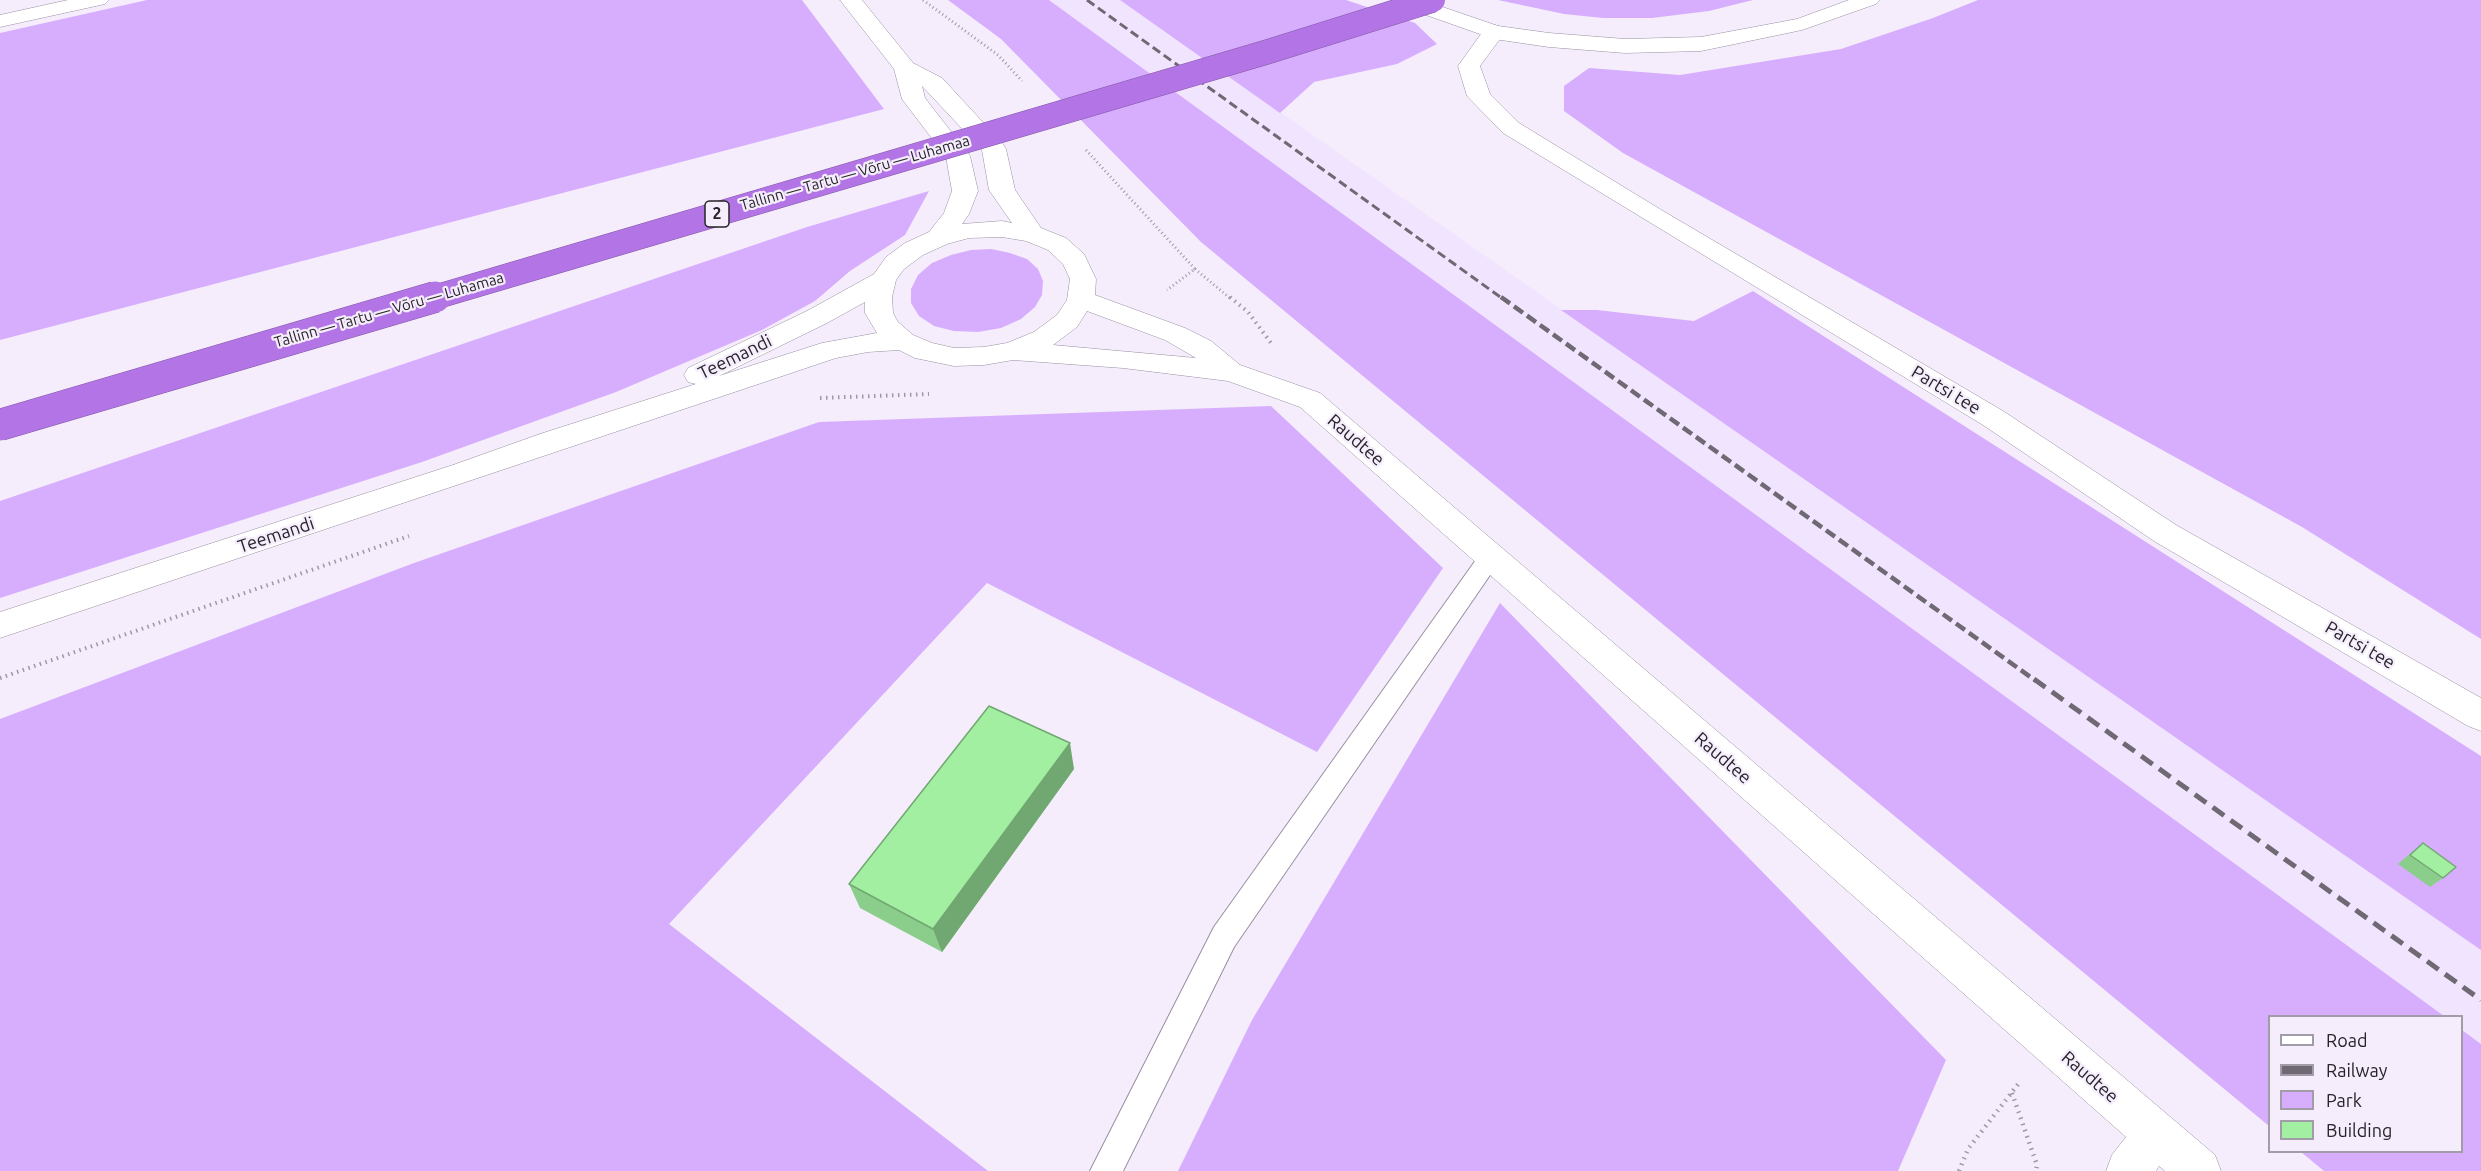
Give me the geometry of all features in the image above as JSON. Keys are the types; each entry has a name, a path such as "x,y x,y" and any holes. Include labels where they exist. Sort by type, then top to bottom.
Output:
{"highway":[{"name":"Tallinn — Tartu — Võru — Luhamaa","path":"0,425 1267,52 1433,0"}],"street":[{"path":"0,21 98,0"},
{"path":"850,0 905,68 914,99 958,156 965,191 956,214 938,238"},
{"path":"1402,0 1494,32 1549,40 1625,46 1701,44 1802,24 1869,0"},
{"name":"Partsi tee","path":"1494,32 1469,66 1479,96 1511,128 1993,418 2165,533 2481,716"},
{"path":"905,68 934,83 994,149 1002,190 1032,234"},
{"path":"883,280 895,263 914,249 938,238 969,230 1002,229 1032,234 1057,244 1075,260 1083,279 1081,300"},
{"name":"Raudtee","path":"883,280 878,297 879,313 888,328 903,341 925,351 954,357 984,357 1013,351 1044,338 1067,321 1081,300 1143,321 1201,348 1232,372"},
{"name":"Teemandi","path":"552,441 723,364 817,317 883,280"},
{"name":"Teemandi","path":"0,625 832,350 868,343 903,341"},
{"name":"Raudtee","path":"1013,351 1123,359 1232,372 1310,400 2199,1171"},
{"path":"2128,1171 2156,1134"}],"lane":[{"path":"1106,1171 1224,937 1491,556"}],"path":[{"path":"1195,269 1248,312"},
{"path":"1143,321 1153,305 1174,283"},
{"path":"818,398 936,394"},
{"path":"0,678 414,534"},
{"path":"1959,1171 1968,1149 2051,1043"},
{"path":"2012,1092 2037,1165 2036,1171"}],"shaded area":[{"path":"1049,0 1120,0 1798,475 2481,949 2481,1044 2463,1031 2463,1015 2443,1015"}],"green space":[{"path":"147,0 802,0 884,109 0,340 0,33"},
{"path":"948,0 1049,0 2443,1015 2268,1015 2268,1125 1201,242 1001,39"},
{"path":"1120,0 1346,0 1415,23 1437,44 1397,64 1314,82 1280,113"},
{"path":"1498,0 1753,0 1709,11 1652,18 1603,18 1564,14"},
{"path":"1978,0 2481,0 2481,639 2302,527 1623,153 1564,111 1564,86 1589,68 1680,75 1841,49"},
{"path":"929,191 905,235 850,271 815,301 762,330 616,392 422,462 0,598 0,501 807,227"},
{"path":"991,249 1027,259 1038,269 1043,281 1042,295 1035,307 1021,319 1001,328 978,332 954,331 934,326 919,316 911,303 911,289 918,275 932,263 951,255 971,250"},
{"path":"1753,291 2481,756 2481,950 1561,310 1597,310 1694,321"},
{"path":"1271,406 1443,568 1317,752 987,583 669,924 988,1171 0,1171 0,719 414,563 819,422"},
{"path":"1500,603 1946,1060 1898,1171 1178,1171 1252,1020"},
{"path":"2463,1031 2481,1044 2481,1171 2324,1171 2302,1153 2463,1153"}],"building":[{"path":"989,706 1070,743 933,929 849,884"},
{"path":"2423,843 2456,867 2443,878 2410,855"}],"railway":[{"path":"1087,0 1503,299"},
{"path":"1501,297 2036,681"},
{"path":"2034,679 2481,1000"}]}
